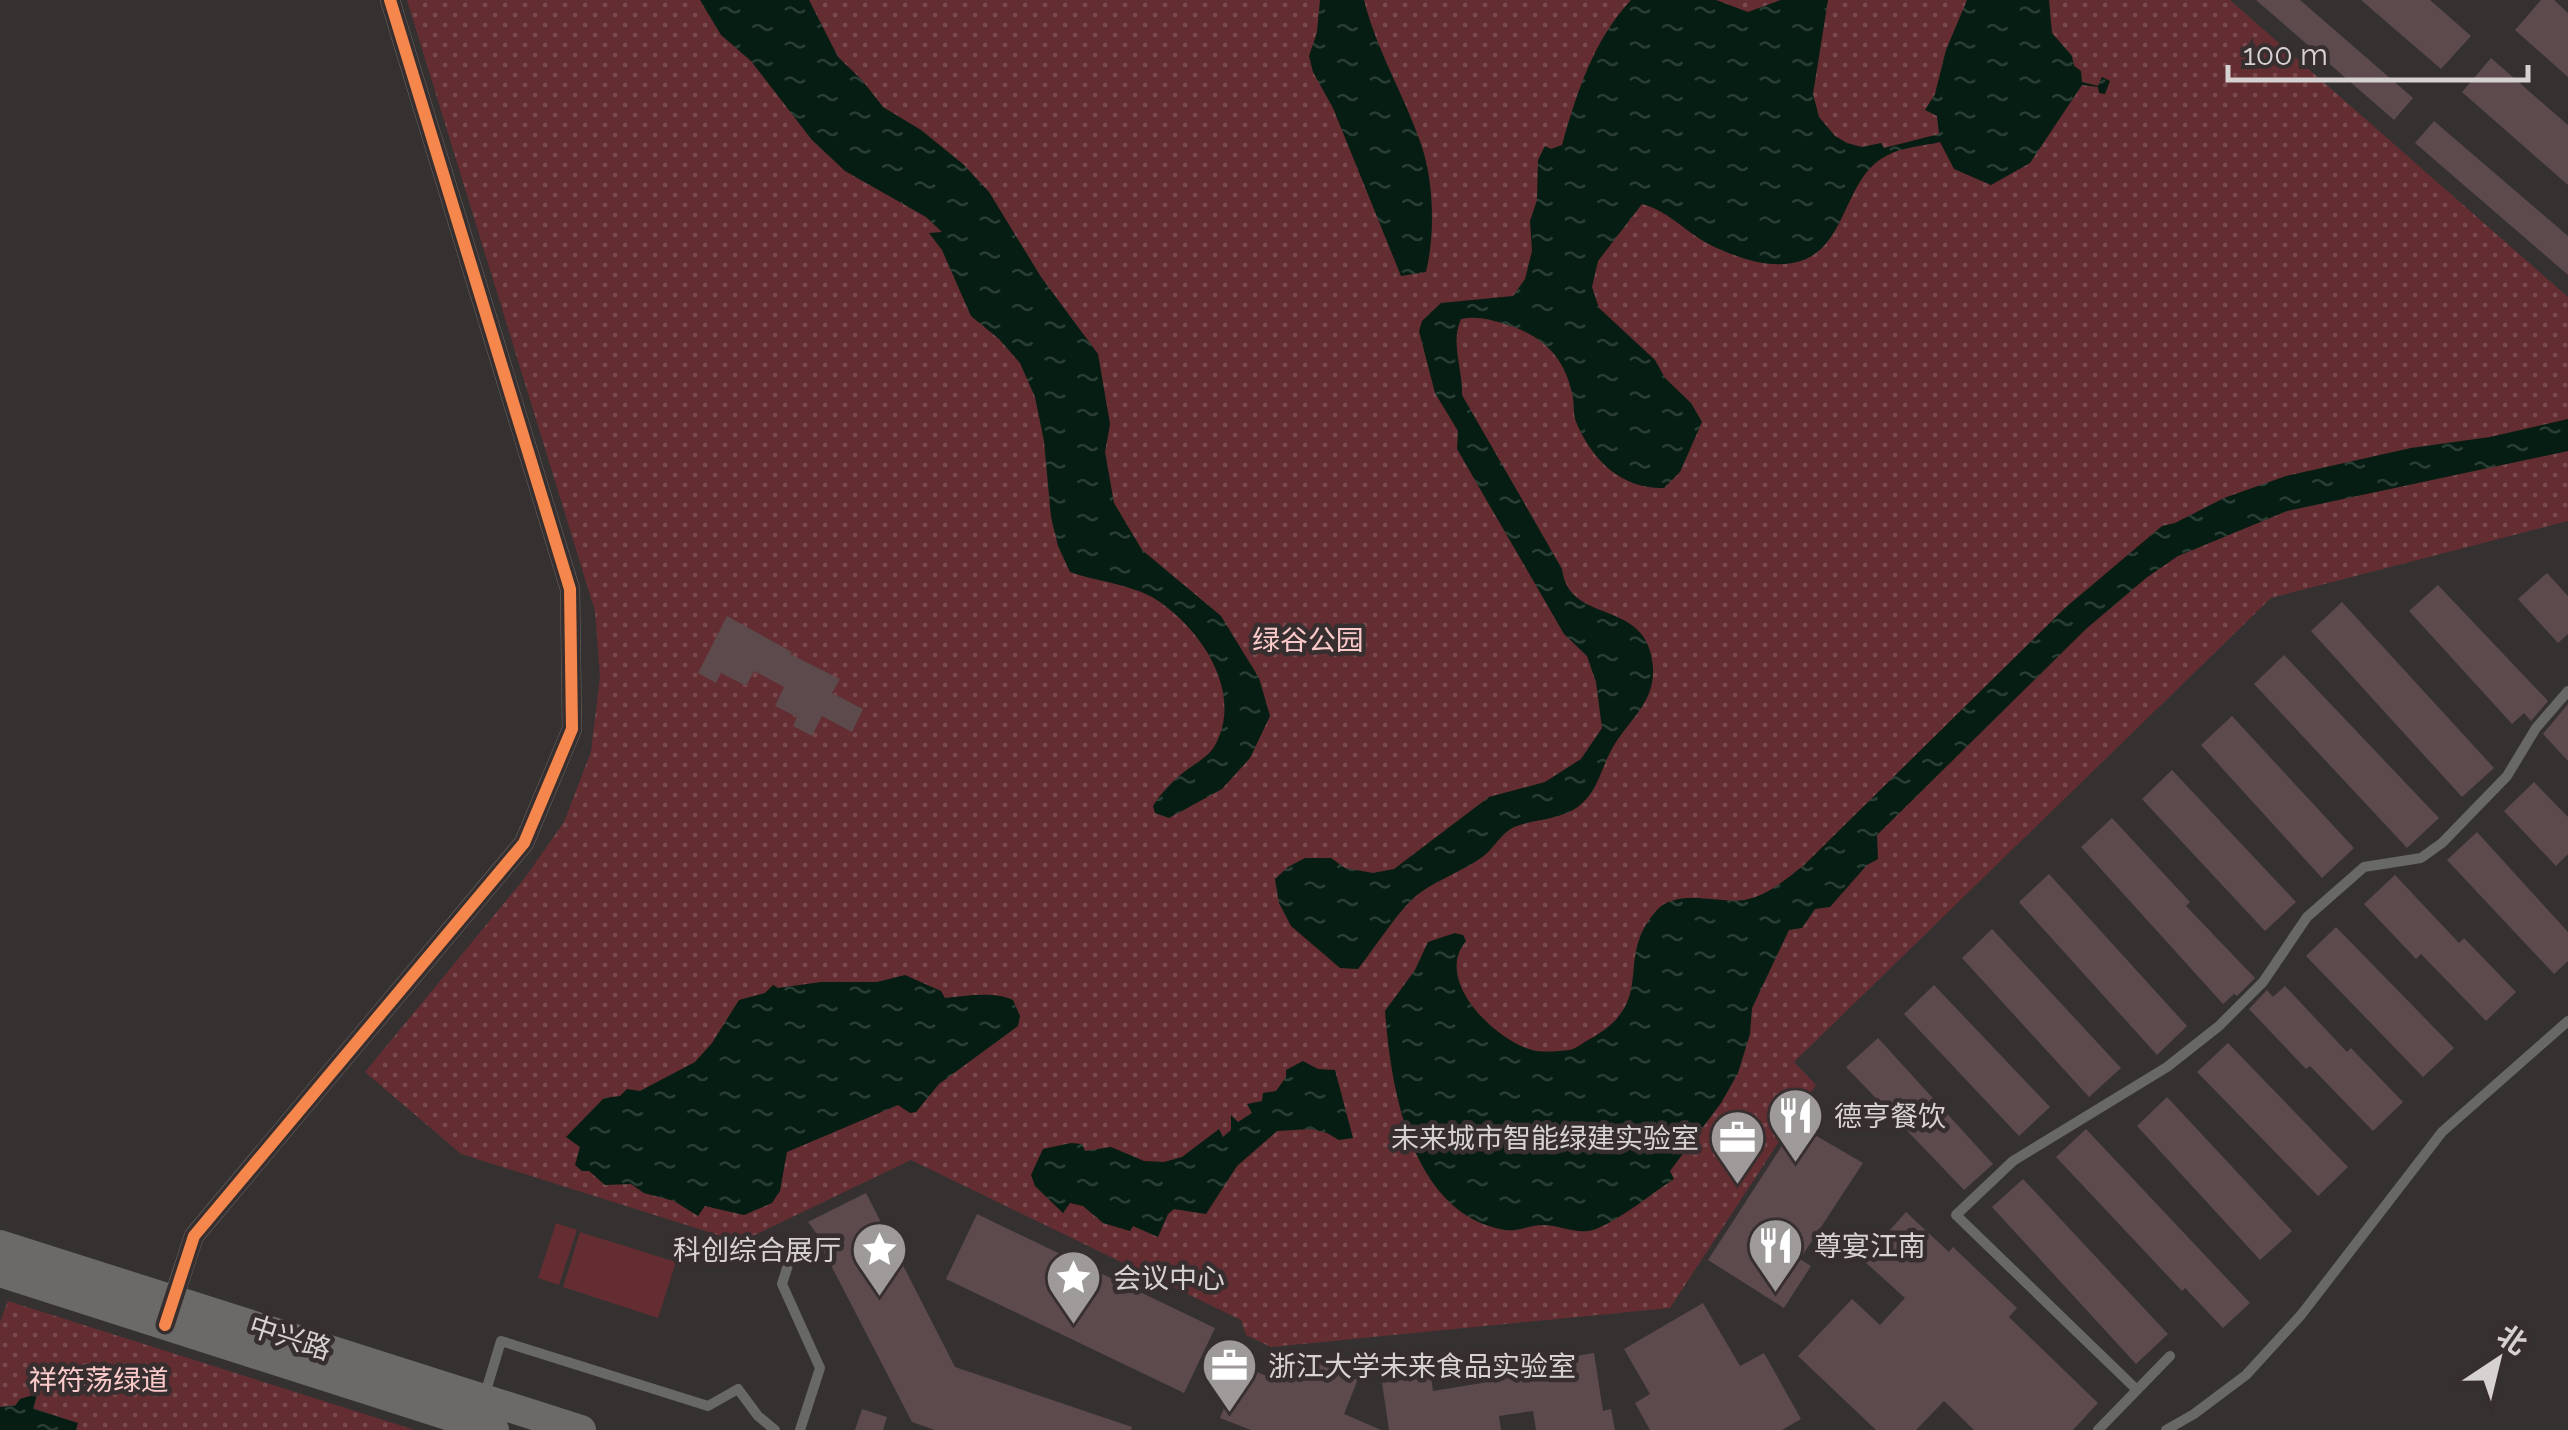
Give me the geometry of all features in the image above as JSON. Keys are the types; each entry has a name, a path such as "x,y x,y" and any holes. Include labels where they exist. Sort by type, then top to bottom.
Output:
{"main road":[{"name":"中兴路","path":"0,1245 169,1312 484,1418 581,1430"},
{"name":"中兴路","path":"0,1272 169,1312"}],"street":[{"path":"169,1312 194,1236 524,842 572,729 570,589 390,0"}],"lane":[{"path":"2136,1389 1956,1216 2013,1161 2167,1067 2219,1026 2263,982 2307,918 2364,867 2420,858 2442,842 2508,776 2536,728 2568,691"},
{"path":"2166,1430 2246,1375 2301,1315 2442,1132 2568,1022"},
{"path":"800,1430 820,1368 782,1284 789,1262 813,1242"},
{"path":"484,1418 501,1340 708,1406 738,1389 758,1416 776,1430"},
{"path":"2098,1430 2170,1356"}],"green space":[{"name":"绿谷公园","path":"407,0 2230,0 2568,297 2568,521 2271,598 1794,1062 1816,1085 1670,1308 1271,1347 1246,1335 1241,1320 911,1160 740,1242 461,1154 365,1072 524,879 564,822 591,752 600,676 595,611"},
{"path":"556,1223 577,1230 559,1285 538,1278"},
{"path":"580,1232 676,1262 658,1318 563,1287"},
{"name":"祥符荡绿道","path":"8,1301 415,1430 76,1430 77,1423 33,1408 37,1396 0,1407 0,1322"}],"water":[{"path":"700,0 809,0 838,57 883,107 921,130 964,165 989,192 1041,277 1098,354 1110,424 1105,452 1114,503 1142,550 1221,616 1259,678 1270,716 1250,758 1222,789 1169,818 1155,813 1153,806 1163,792 1214,747 1222,726 1221,683 1201,643 1169,609 1143,593 1070,572 1051,517 1044,441 1035,397 1020,363 971,316 942,250 929,233 942,232 926,217 845,171 812,140 751,61 721,35"},
{"path":"1320,0 1364,0 1415,128 1431,193 1431,242 1426,272 1401,276 1333,108 1313,72 1309,56 1317,32"},
{"path":"1631,0 1716,0 1748,12 1781,0 1828,0 1813,94 1819,117 1835,136 1862,147 1881,143 1884,148 1939,134 1937,116 1925,110 1935,94 1946,50 1967,0 2049,0 2052,33 2072,56 2074,66 2081,71 2082,82 2098,86 2102,77 2110,81 2105,94 2099,93 2098,87 2082,85 2030,163 1991,185 1954,169 1940,142 1888,155 1858,185 1827,243 1811,257 1788,264 1757,262 1727,252 1642,204 1598,261 1592,287 1599,308 1655,360 1702,422 1680,472 1664,488 1635,484 1600,461 1575,420 1564,370 1545,344 1501,323 1461,319 1457,347 1462,395 1562,569 1568,587 1578,599 1638,630 1648,645 1653,680 1645,701 1613,747 1591,793 1579,806 1509,830 1481,858 1413,899 1358,969 1340,968 1291,926 1279,903 1275,879 1288,867 1305,858 1331,858 1345,868 1373,873 1394,869 1489,797 1545,782 1581,759 1602,728 1596,682 1587,656 1564,634 1457,449 1458,431 1435,393 1419,331 1422,321 1441,303 1513,296 1525,279 1532,251 1530,221 1537,200 1538,160 1545,146 1551,149 1562,145 1596,50"},
{"path":"2568,419 2568,451 2287,511 2178,556 2146,578 2086,629 1877,835 1878,859 1867,865 1830,907 1815,909 1802,928 1789,930 1752,1008 1750,1034 1738,1073 1721,1103 1670,1171 1674,1179 1626,1213 1589,1231 1543,1225 1505,1230 1473,1219 1447,1200 1427,1174 1401,1110 1385,1011 1415,970 1428,942 1455,933 1463,935 1466,941 1458,956 1457,973 1463,990 1501,1034 1536,1051 1575,1048 1611,1024 1624,1009 1637,945 1657,910 1665,903 1687,898 1752,898 1790,876 2065,608 2162,526 2286,476"},
{"path":"905,975 941,991 945,998 988,995 1013,1000 1020,1016 1018,1026 939,1084 916,1112 910,1113 898,1105 787,1152 780,1191 772,1203 744,1215 705,1206 698,1216 674,1201 644,1193 631,1184 605,1185 575,1165 580,1147 566,1137 604,1098 620,1096 627,1089 640,1091 695,1062 739,1000 765,993 773,985 778,988 821,982 877,982"},
{"path":"1303,1061 1318,1069 1335,1070 1353,1138 1339,1140 1311,1129 1277,1131 1237,1166 1206,1214 1174,1209 1158,1237 1133,1226 1130,1231 1103,1223 1083,1206 1070,1203 1063,1213 1035,1186 1031,1175 1043,1149 1071,1143 1082,1144 1085,1151 1111,1147 1144,1161 1164,1162 1182,1157 1219,1129 1223,1137 1231,1130 1231,1115 1238,1122 1252,1113 1247,1104 1262,1101 1263,1093 1276,1091 1286,1077 1286,1070"},
{"path":"37,1394 33,1409 78,1423 76,1430 0,1430 0,1407 15,1406 20,1399"}],"building":[{"path":"2256,0 2300,0 2413,98 2394,120"},
{"path":"2361,0 2430,0 2471,36 2441,69"},
{"path":"2541,0 2554,0 2568,13 2568,77 2515,30"},
{"path":"2491,58 2568,125 2568,185 2462,92"},
{"path":"2434,121 2568,236 2568,275 2415,143"},
{"path":"2547,573 2568,596 2568,634 2558,643 2518,599"},
{"path":"2438,585 2548,701 2531,721 2524,713 2512,724 2409,611"},
{"path":"2342,602 2494,768 2462,797 2311,631"},
{"path":"727,616 840,679 832,693 863,709 852,732 822,716 812,736 793,726 797,717 775,706 784,687 754,671 746,686 721,673 716,683 698,673"},
{"path":"2284,655 2439,818 2407,848 2254,684"},
{"path":"2568,704 2568,761 2543,734"},
{"path":"2232,716 2354,848 2322,878 2201,745"},
{"path":"2172,770 2296,902 2265,931 2142,799"},
{"path":"2534,782 2568,817 2568,854 2556,866 2504,811"},
{"path":"2112,818 2190,902 2186,906 2255,978 2237,996 2234,994 2223,1004 2081,847"},
{"path":"2477,832 2568,932 2568,961 2554,974 2447,860"},
{"path":"2049,874 2187,1026 2157,1055 2019,902"},
{"path":"2395,875 2459,943 2464,938 2516,992 2486,1021 2421,954 2416,959 2364,904"},
{"path":"2336,927 2454,1048 2423,1077 2306,956"},
{"path":"1992,929 2121,1068 2089,1097 1962,958"},
{"path":"1934,985 2050,1107 2019,1136 1904,1014"},
{"path":"2285,986 2347,1052 2351,1048 2403,1102 2373,1131 2249,1009 2267,990 2273,997"},
{"path":"1878,1038 1993,1164 1964,1190 1846,1067"},
{"path":"2228,1043 2348,1167 2318,1196 2197,1072"},
{"path":"2167,1097 2292,1231 2260,1260 2137,1126"},
{"path":"1796,1124 1863,1163 1800,1259 1811,1266 1784,1308 1708,1260"},
{"path":"2086,1129 2250,1303 2223,1328 2185,1288 2182,1291 2056,1157"},
{"path":"2023,1179 2168,1334 2136,1364 1992,1207"},
{"path":"866,1193 955,1367 1132,1427 1131,1430 935,1430 912,1422 820,1238 808,1222"},
{"path":"1906,1212 1949,1252 1953,1247 2017,1308 2009,1317 2098,1403 2073,1430 1974,1430 1944,1401 1916,1430 1876,1430 1798,1356 1852,1299 1880,1325 1905,1298 1863,1260"},
{"path":"977,1214 1215,1328 1184,1393 946,1279"},
{"path":"1703,1303 1740,1366 1764,1353 1801,1419 1782,1430 1650,1430 1635,1403 1650,1394 1624,1349"},
{"path":"1280,1349 1358,1379 1344,1414 1381,1430 1251,1430 1220,1418 1241,1365 1269,1377"},
{"path":"1594,1353 1603,1411 1611,1409 1615,1430 1536,1430 1533,1411 1499,1416 1501,1430 1389,1430 1382,1383 1431,1376 1433,1391 1494,1381 1492,1369"},
{"path":"862,1409 887,1417 883,1430 855,1430"}],"cycle path":[{"path":"165,1325 194,1236 524,843 572,729 570,589 390,0"}],"place":[{"name":"德亨餐饮","path":"1795,1165"},
{"name":"未来城市智能绿建实验室","path":"1738,1187"},
{"name":"尊宴江南","path":"1775,1295"},
{"name":"科创综合展厅","path":"880,1299"},
{"name":"会议中心","path":"1074,1327"},
{"name":"浙江大学未来食品实验室","path":"1229,1415"}]}
